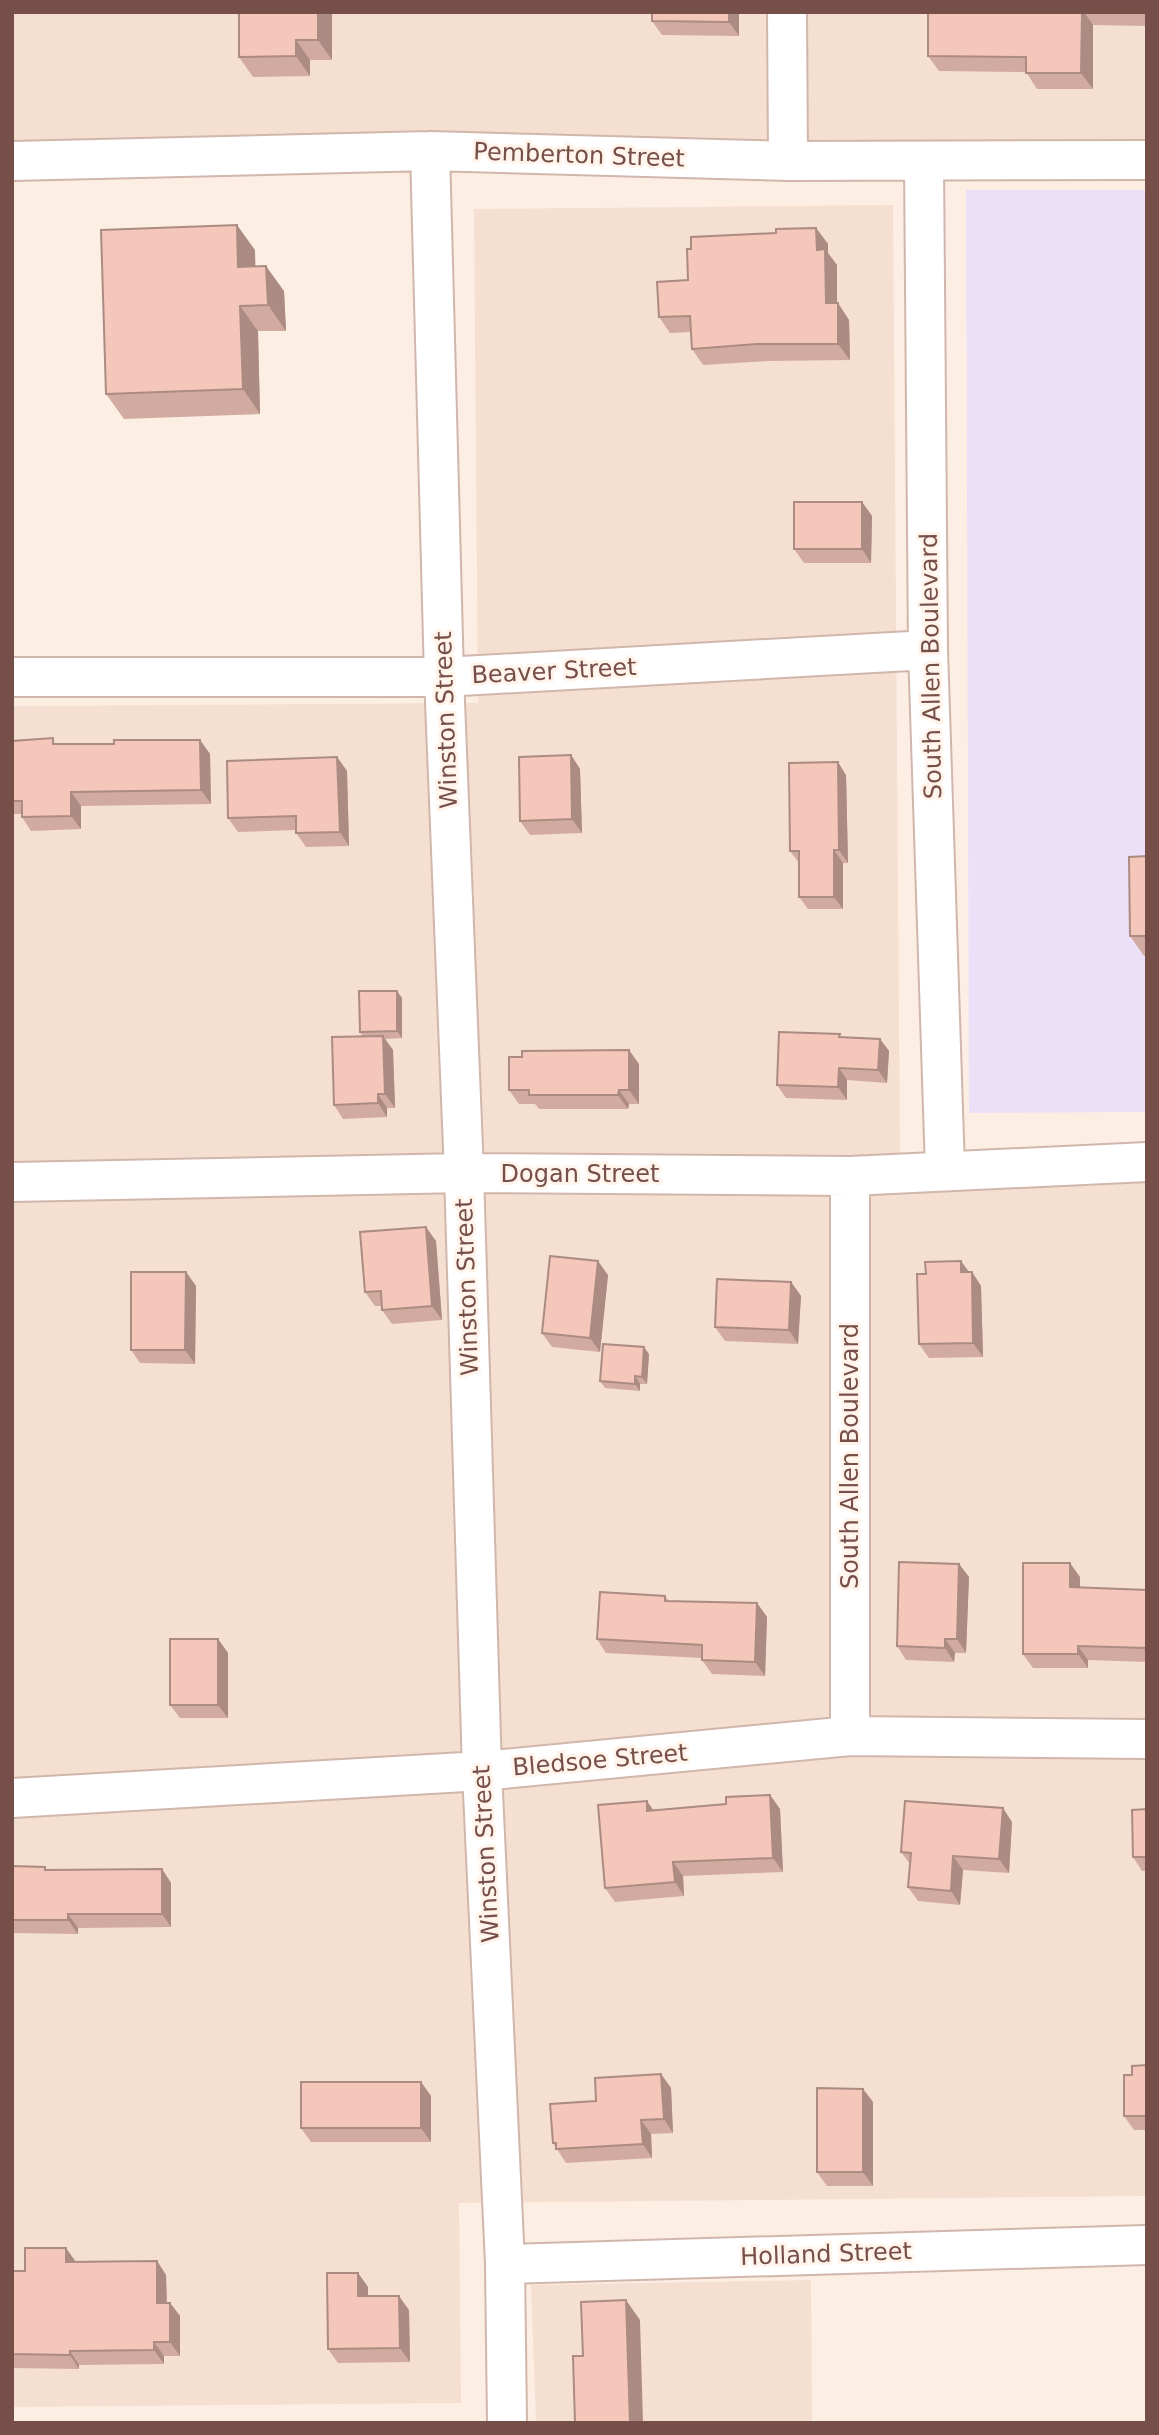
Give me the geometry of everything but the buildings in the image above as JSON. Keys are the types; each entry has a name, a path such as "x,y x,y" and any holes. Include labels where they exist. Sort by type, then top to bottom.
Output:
{"street":[{"path":"787,12 788,161"},
{"name":"Pemberton Street","path":"12,160 430,151 788,161 1147,160"},
{"name":"Winston Street","path":"430,151 444,677 464,1173 482,1771 505,2264 508,2423"},
{"name":"South Allen Boulevard","path":"924,162 928,650 945,1170"},
{"name":"Beaver Street","path":"12,677 444,677 928,650"},
{"name":"Dogan Street","path":"12,1182 464,1173 850,1176 1147,1162"},
{"name":"South Allen Boulevard","path":"850,1176 850,1736"},
{"name":"Bledsoe Street","path":"12,1798 482,1771 850,1736 1147,1740"},
{"name":"Holland Street","path":"505,2264 1147,2245"}],"shaded area":[{"path":"12,12 1147,12 1147,165 12,176"},
{"path":"966,190 1147,190 1147,1112 969,1113"},
{"path":"893,205 900,1162 1147,1161 1147,2196 459,2203 461,2403 12,2407 12,706 478,703 474,209"},
{"path":"811,2280 812,2423 536,2423 531,2285"}]}
